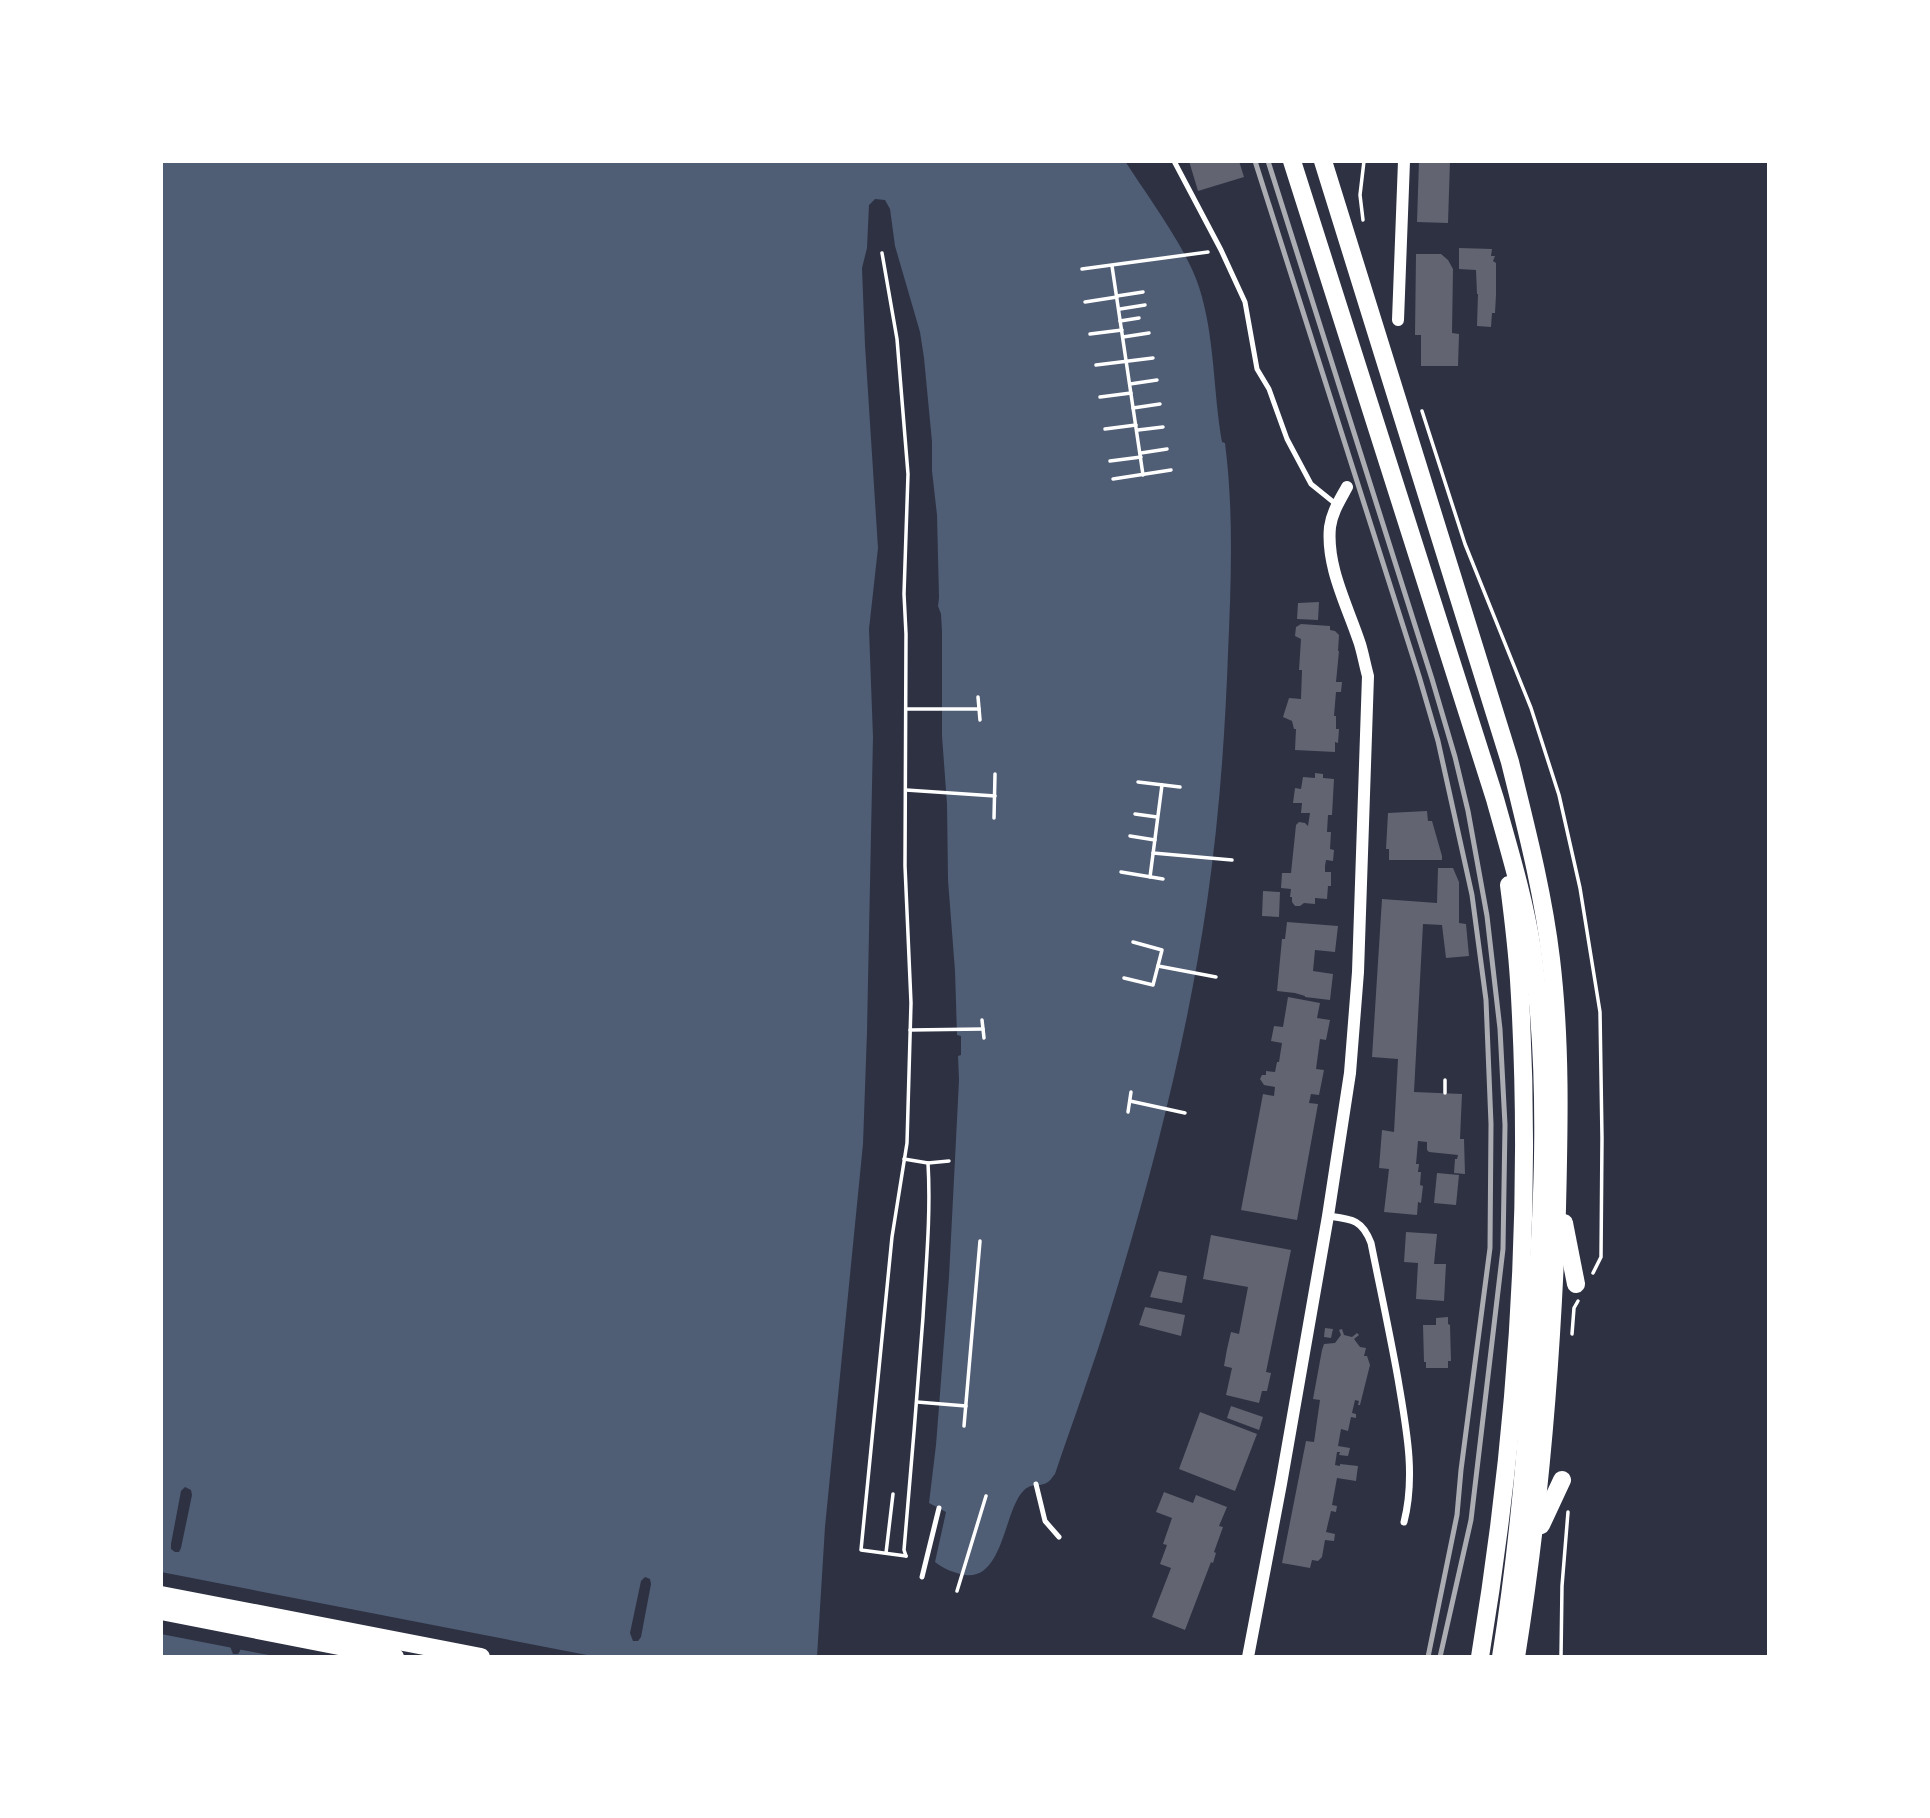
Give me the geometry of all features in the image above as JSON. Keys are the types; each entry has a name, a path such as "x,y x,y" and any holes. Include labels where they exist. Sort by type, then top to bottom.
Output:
{"main road":[{"path":"1292,161 1504,829 1522,897 1533,961 1540,1030 1542,1129 1539,1273 1525,1462 1501,1657"},
{"path":"1323,161 1510,762 1538,879 1552,961 1557,1027 1558,1170 1551,1356 1532,1544 1516,1657"},
{"path":"1480,1657 1501,1517 1519,1307 1522,1218 1520,1001 1504,829"},
{"path":"1558,1170 1567,1242 1576,1284"},
{"path":"1532,1544 1562,1480"},
{"path":"161,1595 481,1657"},
{"path":"161,1611 395,1657"}],"street":[{"path":"1398,320 1404,161"},
{"path":"1248,1657 1328,1216 1350,1073 1358,972 1368,676 1361,646 1336,577 1330,547 1330,528 1337,505 1348,487"},
{"path":"1328,1216 1357,1222 1366,1230 1371,1243 1408,1443 1410,1475 1404,1522"}],"lane":[{"path":"1174,161 1245,302 1257,369 1269,389 1287,439 1311,484 1337,505"},
{"path":"1036,1484 1045,1521 1059,1537"},
{"path":"922,1577 939,1508"}],"path":[{"path":"1364,161 1360,195 1364,224"},
{"path":"1082,269 1221,250"},
{"path":"882,253 897,339 908,474 904,594 905,866 911,1003 907,1143 892,1237 861,1550 906,1556 904,1550 929,1222 928,1163"},
{"path":"1112,266 1143,475"},
{"path":"1085,302 1143,292"},
{"path":"1119,309 1145,305"},
{"path":"1120,321 1139,318"},
{"path":"1090,334 1122,330"},
{"path":"1123,337 1149,332"},
{"path":"1096,365 1153,358"},
{"path":"1130,384 1157,380"},
{"path":"1100,397 1131,393"},
{"path":"1133,408 1160,404"},
{"path":"1105,429 1163,426"},
{"path":"1110,461 1167,449"},
{"path":"1113,479 1171,470"},
{"path":"978,697 980,720"},
{"path":"906,709 979,709"},
{"path":"994,818 995,774"},
{"path":"1138,782 1180,787"},
{"path":"1150,877 1162,785"},
{"path":"905,790 995,796"},
{"path":"1135,814 1157,817"},
{"path":"1130,836 1155,840"},
{"path":"1153,853 1233,860"},
{"path":"1121,872 1163,879"},
{"path":"1124,978 1153,985 1162,950 1133,942"},
{"path":"1158,966 1216,977"},
{"path":"982,1020 984,1038"},
{"path":"910,1030 983,1029"},
{"path":"1445,1080 1445,1093"},
{"path":"1128,1112 1131,1092"},
{"path":"1130,1101 1185,1113"},
{"path":"904,1159 928,1163 949,1161"},
{"path":"964,1426 979,1241"},
{"path":"917,1402 966,1406"},
{"path":"886,1553 893,1494"},
{"path":"957,1591 986,1496"}],"water":[{"path":"161,161 1125,161 1185,256 1199,287 1208,325 1230,496 1231,575 1225,716 1211,871 1199,953 1179,1056 1126,1258 1098,1350 1055,1474 1048,1482 1031,1486 1020,1495 1000,1546 987,1568 977,1574 965,1575 935,1562 946,1512 929,1503 949,1277 961,1036 957,1035 948,880 937,515 924,358 920,332 895,246 890,209 885,200 875,199 869,205 867,248 862,268 878,548 869,629 873,737 863,1144 825,1527 817,1657 560,1657 556,1650 549,1657 161,1657","holes":["185,1487 191,1490 192,1495 181,1548 179,1552 175,1552 171,1549 171,1544 181,1491","645,1577 650,1579 651,1584 641,1637 638,1641 633,1641 630,1633 641,1581","243,1591 251,1597 238,1654 233,1654 230,1646"]}],"pier":[{"path":"161,1572 597,1657 556,1657 554,1653 552,1657 280,1657 237,1649 246,1593 233,1648 161,1634"}],"building":[{"path":"1189,161 1239,161 1244,177 1198,191"},
{"path":"1419,161 1450,161 1448,223 1417,222"},
{"path":"1459,248 1492,249 1491,256 1495,256 1495,313 1492,313 1491,327 1477,326 1476,270 1459,269"},
{"path":"1416,254 1441,254 1453,269 1452,333 1459,334 1458,366 1421,366 1421,335 1415,335"},
{"path":"1319,602 1318,620 1297,619 1298,603"},
{"path":"1301,624 1330,626 1330,630 1339,635 1336,682 1342,682 1341,692 1336,692 1334,716 1336,729 1339,729 1335,752 1295,750 1296,729 1292,721 1283,717 1289,698 1301,699 1301,639 1295,636 1296,627"},
{"path":"1315,773 1323,774 1323,778 1334,779 1332,815 1328,815 1327,832 1331,832 1330,849 1334,850 1333,861 1326,860 1325,866 1325,872 1331,872 1331,886 1328,886 1327,899 1315,898 1315,904 1295,906 1290,897 1291,889 1281,888 1282,873 1291,873 1296,825 1299,822 1308,826 1310,813 1301,813 1302,803 1293,803 1295,788 1301,789 1303,777 1315,778"},
{"path":"1427,811 1442,860 1389,860 1389,849 1386,849 1388,813"},
{"path":"1438,868 1453,868 1459,882 1459,923 1466,924 1469,956 1446,958 1442,925 1423,924 1414,1092 1462,1094 1460,1139 1464,1139 1465,1174 1454,1173 1458,1155 1429,1152 1427,1142 1418,1141 1416,1164 1419,1164 1420,1185 1423,1186 1417,1215 1384,1212 1389,1169 1379,1168 1382,1130 1394,1132 1398,1059 1372,1057 1382,899 1437,903"},
{"path":"1263,891 1280,892 1279,917 1262,916"},
{"path":"1287,922 1338,926 1335,952 1315,950 1313,971 1333,974 1330,1000 1277,991 1282,939 1285,939"},
{"path":"1288,997 1320,1003 1317,1018 1330,1020 1326,1040 1320,1039 1316,1069 1324,1070 1319,1095 1311,1094 1309,1103 1318,1104 1297,1220 1241,1210 1263,1094 1274,1096 1275,1087 1264,1085 1260,1079 1262,1075 1266,1075 1266,1071 1275,1072 1279,1062 1282,1043 1271,1041 1274,1026 1283,1027"},
{"path":"1437,1173 1459,1175 1456,1205 1434,1203"},
{"path":"1406,1232 1437,1234 1434,1264 1446,1264 1444,1301 1416,1299 1418,1263 1404,1262"},
{"path":"1211,1235 1291,1250 1266,1372 1271,1373 1267,1391 1262,1391 1259,1403 1226,1395 1232,1368 1224,1366 1227,1349 1231,1332 1239,1334 1248,1287 1203,1279"},
{"path":"1159,1271 1187,1276 1182,1303 1150,1297"},
{"path":"1145,1307 1185,1315 1181,1336 1139,1325"},
{"path":"1448,1317 1451,1361 1448,1361 1448,1368 1426,1368 1423,1325 1436,1325 1436,1318"},
{"path":"1325,1328 1333,1329 1331,1338 1324,1337"},
{"path":"1342,1329 1344,1335 1359,1335 1354,1339 1360,1347 1366,1348 1364,1356 1367,1356 1370,1365 1360,1405 1359,1401 1355,1400 1352,1413 1356,1414 1356,1418 1351,1417 1348,1431 1341,1429 1338,1446 1350,1448 1348,1456 1339,1455 1340,1452 1337,1452 1335,1465 1358,1466 1356,1481 1337,1478 1332,1505 1337,1506 1336,1512 1331,1511 1326,1532 1335,1534 1334,1541 1325,1540 1322,1557 1318,1561 1312,1560 1310,1568 1282,1563 1306,1441 1314,1442 1320,1400 1313,1399 1322,1350 1324,1344 1335,1343 1341,1335 1339,1330"},
{"path":"1231,1406 1263,1417 1259,1430 1227,1418"},
{"path":"1200,1412 1257,1434 1235,1491 1179,1469"},
{"path":"1164,1492 1193,1503 1196,1495 1227,1507 1219,1526 1223,1527 1213,1563 1211,1562 1185,1630 1152,1617 1171,1568 1160,1564 1167,1545 1163,1544 1172,1518 1156,1512"}],"railway":[{"path":"1255,161 1438,741 1472,895 1486,1000 1491,1124 1490,1248 1457,1515 1428,1657"},
{"path":"1268,161 1455,757 1487,916 1500,1029 1505,1125 1503,1249 1471,1520 1440,1657"}]}
